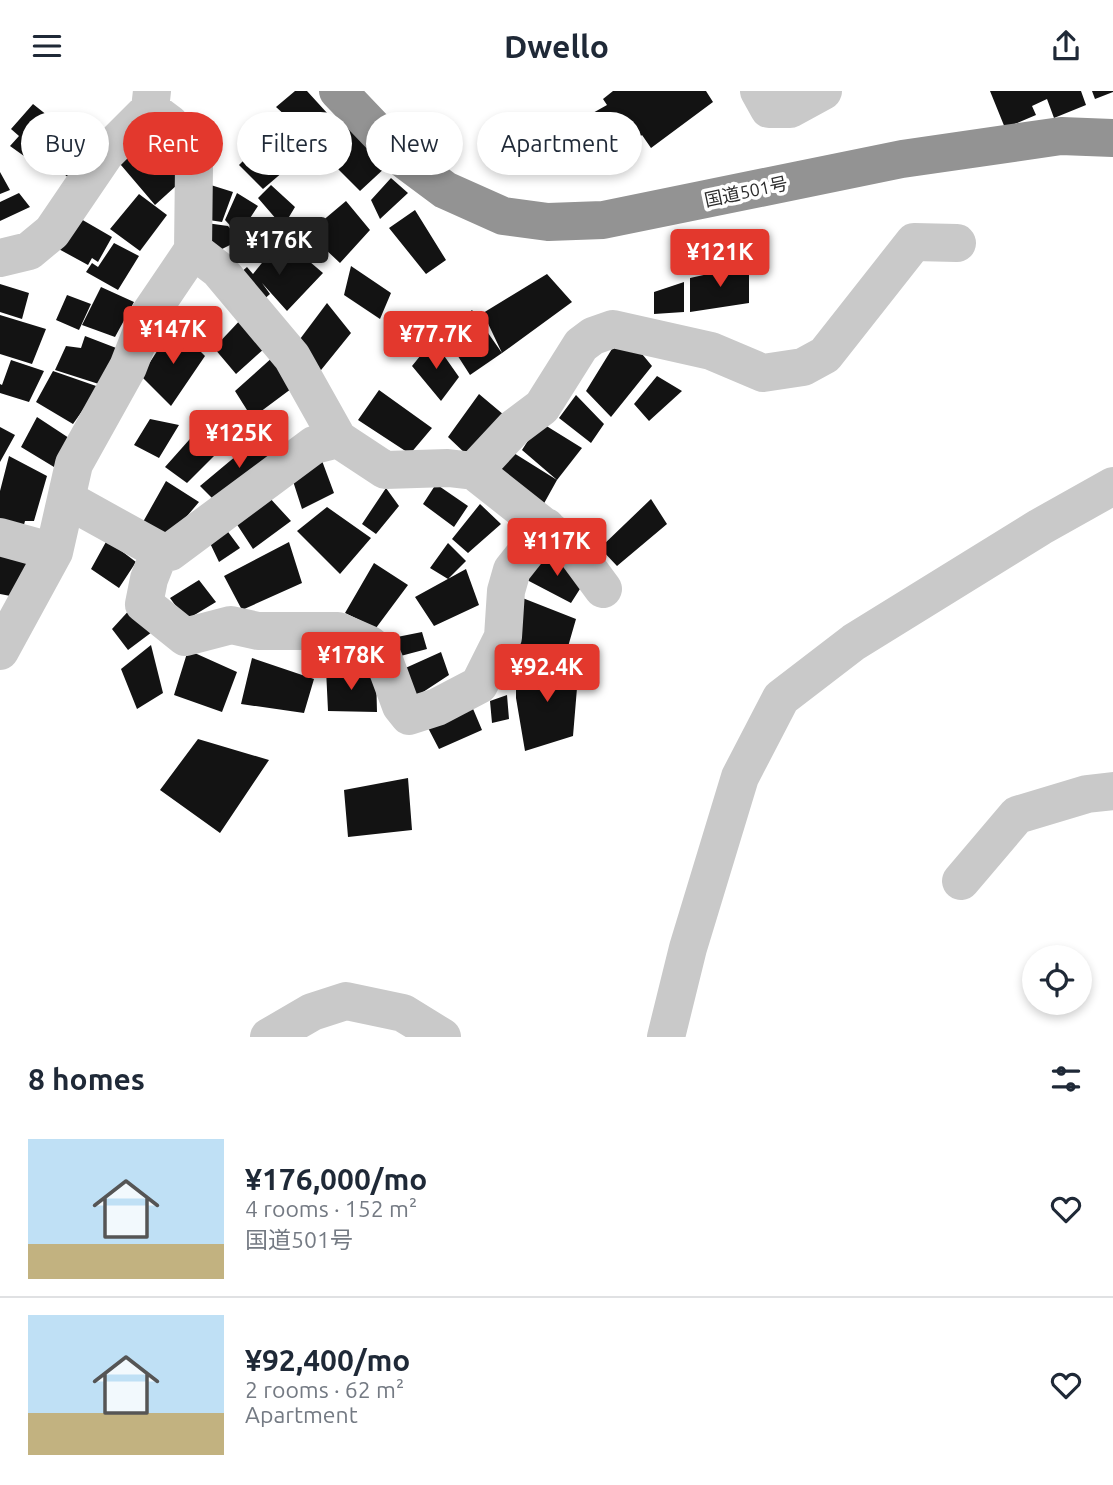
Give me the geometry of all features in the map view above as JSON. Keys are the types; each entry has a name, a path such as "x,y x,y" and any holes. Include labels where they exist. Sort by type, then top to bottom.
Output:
{"highway":[{"name":"国道501号","path":"338,91 402,158 445,190 503,215 548,222 603,220 902,159 1112,131"}],"street":[{"path":"759,91 769,109 790,109 823,91"},
{"path":"0,258 29,251 52,232 105,154 151,100 170,124 194,166 193,250 147,319 128,367 74,464 54,552 0,651"},
{"path":"474,471 514,428 542,407 581,345 593,336 613,329 711,351 763,373 803,367 825,355 914,242 957,243"},
{"path":"193,250 219,270 292,357 338,439 386,470 448,468 474,471 575,551 603,589"},
{"path":"66,499 160,551 170,552 314,445 338,439"},
{"path":"666,1037 688,948 740,777 781,698 854,642 1040,527 1113,486"},
{"path":"160,551 149,579 145,604 185,637 230,625 258,631 338,631 370,645 384,660 401,706 409,716 437,707 479,685 503,637 506,591 512,570 546,527"},
{"path":"0,537 54,552"},
{"path":"961,881 1017,815 1087,793 1113,791"},
{"path":"269,1037 312,1012 346,1001 403,1013 442,1037"}],"building":[{"path":"295,91 307,91 326,112 282,112 276,107"},
{"path":"613,91 706,91 713,102 651,148 642,135 642,112 595,112 607,105 603,99"},
{"path":"990,91 1081,91 1086,105 1054,118 1047,99 1032,106 1036,115 1005,128"},
{"path":"1092,91 1113,91 1113,92 1095,99"},
{"path":"33,104 43,112 26,112"},
{"path":"21,118 21,154 10,146 19,136 11,129"},
{"path":"352,131 366,145 366,175 377,175 360,191 344,175 352,175"},
{"path":"123,151 123,167 115,158"},
{"path":"0,172 10,190 0,194"},
{"path":"129,175 188,175 155,205"},
{"path":"249,175 279,175 263,189"},
{"path":"391,178 408,193 380,219 371,200"},
{"path":"198,181 233,192 222,222 196,218"},
{"path":"271,185 295,207 283,227 258,198"},
{"path":"19,193 30,207 0,221 0,202"},
{"path":"237,193 258,206 239,235 225,220"},
{"path":"139,194 167,215 140,251 110,229"},
{"path":"346,201 370,230 340,263 308,233"},
{"path":"415,210 446,260 426,274 389,228"},
{"path":"74,215 112,237 98,262 92,258 88,265 55,247"},
{"path":"199,222 228,226 232,231 230,245 210,255"},
{"path":"250,225 271,243 258,263 232,244"},
{"path":"282,238 323,273 287,311 262,283 270,294 255,307 232,280 247,267 253,274"},
{"path":"114,243 139,256 118,290 86,272 92,263 98,267"},
{"path":"749,265 749,303 690,312 690,278"},
{"path":"351,266 391,293 380,319 344,295"},
{"path":"547,274 572,302 502,353 483,313"},
{"path":"684,282 684,312 654,314 654,292"},
{"path":"0,284 29,293 22,319 0,312"},
{"path":"101,287 134,302 115,337 82,325"},
{"path":"67,295 91,304 79,330 56,320"},
{"path":"327,303 351,333 317,375 300,339"},
{"path":"472,310 502,353 470,375 445,336"},
{"path":"0,315 46,329 32,364 0,354"},
{"path":"244,316 265,348 236,374 214,348"},
{"path":"174,325 205,356 171,406 141,376"},
{"path":"623,331 652,366 611,417 586,391"},
{"path":"85,336 124,351 105,386 55,370 66,346 81,348"},
{"path":"433,340 459,377 441,401 412,366"},
{"path":"274,356 295,386 252,418 235,391"},
{"path":"11,360 44,371 29,402 0,393 0,384 2,385"},
{"path":"53,371 99,387 73,424 36,402"},
{"path":"657,376 682,391 649,421 634,404"},
{"path":"379,390 432,428 410,454 358,420"},
{"path":"479,394 504,415 468,456 448,437"},
{"path":"576,395 604,424 591,443 559,418"},
{"path":"37,417 72,440 54,467 21,447"},
{"path":"150,419 179,425 159,458 134,445"},
{"path":"205,422 230,440 187,483 165,467"},
{"path":"540,422 582,448 557,480 522,450"},
{"path":"0,427 15,435 0,462"},
{"path":"261,435 276,455 217,503 200,486"},
{"path":"509,450 557,480 542,507 497,472"},
{"path":"9,456 47,476 34,521 25,521 20,540 0,535 0,491"},
{"path":"321,458 334,493 302,509 292,478"},
{"path":"166,481 199,502 170,536 143,522"},
{"path":"436,484 468,506 454,527 423,504"},
{"path":"386,488 399,506 376,534 362,524"},
{"path":"268,496 291,521 253,549 236,523"},
{"path":"651,499 667,524 617,566 600,548"},
{"path":"480,504 501,524 468,553 452,539"},
{"path":"327,507 371,538 340,574 297,531"},
{"path":"217,517 240,548 219,562 208,539"},
{"path":"107,540 136,562 119,588 91,569"},
{"path":"289,542 302,583 242,610 224,576"},
{"path":"448,543 466,561 448,579 430,568"},
{"path":"0,551 32,560 21,598 0,594"},
{"path":"548,551 585,581 571,603 527,580"},
{"path":"374,563 408,585 376,628 345,613"},
{"path":"466,569 479,605 434,626 415,597"},
{"path":"199,580 216,602 186,620 170,598"},
{"path":"520,597 576,619 563,664 515,653"},
{"path":"133,606 152,632 128,650 112,629"},
{"path":"422,632 427,649 393,658 382,640"},
{"path":"151,645 163,693 137,709 121,669"},
{"path":"188,650 237,672 222,712 174,695"},
{"path":"441,652 449,675 417,696 401,670"},
{"path":"252,658 314,679 304,713 241,704"},
{"path":"579,664 573,736 525,751 516,698 516,670"},
{"path":"326,669 376,675 377,712 328,711"},
{"path":"507,695 509,719 492,723 490,701"},
{"path":"471,704 482,730 439,749 426,724"},
{"path":"198,739 269,760 220,833 160,790"},
{"path":"408,778 412,830 348,837 344,790"}]}
